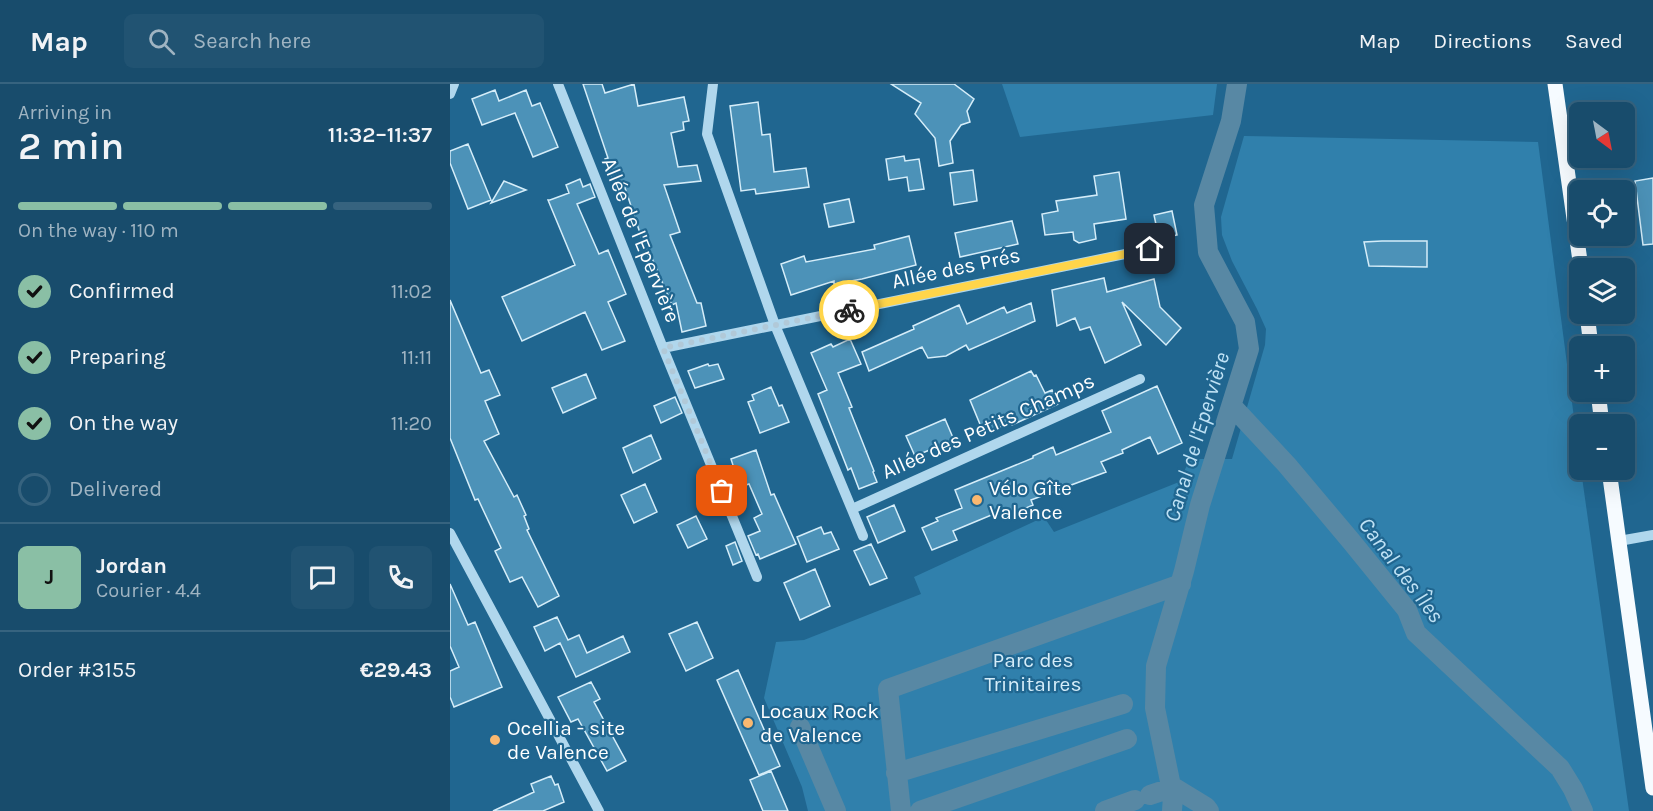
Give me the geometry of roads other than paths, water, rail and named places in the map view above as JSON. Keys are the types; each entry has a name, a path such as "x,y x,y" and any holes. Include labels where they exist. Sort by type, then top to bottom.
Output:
{"main road":[{"path":"1555,84 1580,258"},
{"path":"1610,480 1653,788"}],"street":[{"path":"450,94 454,84"},
{"name":"Allée de l'Epervière","path":"558,84 757,577"},
{"path":"714,84 707,134 775,325 863,536"},
{"name":"Allée des Prés","path":"663,348 1150,249"},
{"name":"Allée des Petits Champs","path":"852,509 1140,378"},
{"path":"450,533 599,811"},
{"path":"1618,541 1653,535"}],"waterway":[{"name":"Canal de l'Epervière","path":"1172,811 1173,796 1155,708 1156,666 1184,571 1200,505 1249,349 1245,322 1208,252 1204,205 1231,121 1237,84"},
{"name":"Canal des Îles","path":"1232,406 1287,465 1407,610 1416,633 1560,768 1583,811"},
{"path":"901,811 888,689 1181,584"},
{"path":"896,773 1123,704"},
{"path":"800,727 836,811"},
{"path":"920,811 1127,739"},
{"name":"Canal des Îles","path":"1170,785 1209,811"},
{"path":"1150,795 1171,788"},
{"path":"1105,811 1135,800"}],"place":[{"name":"Vélo Gîte Valence","path":"977,500"},
{"name":"Locaux Rock de Valence","path":"748,723"},
{"name":"Ocellia - site de Valence","path":"495,740"}],"park label":[{"name":"Parc des Trinitaires","path":"1033,672"}]}
